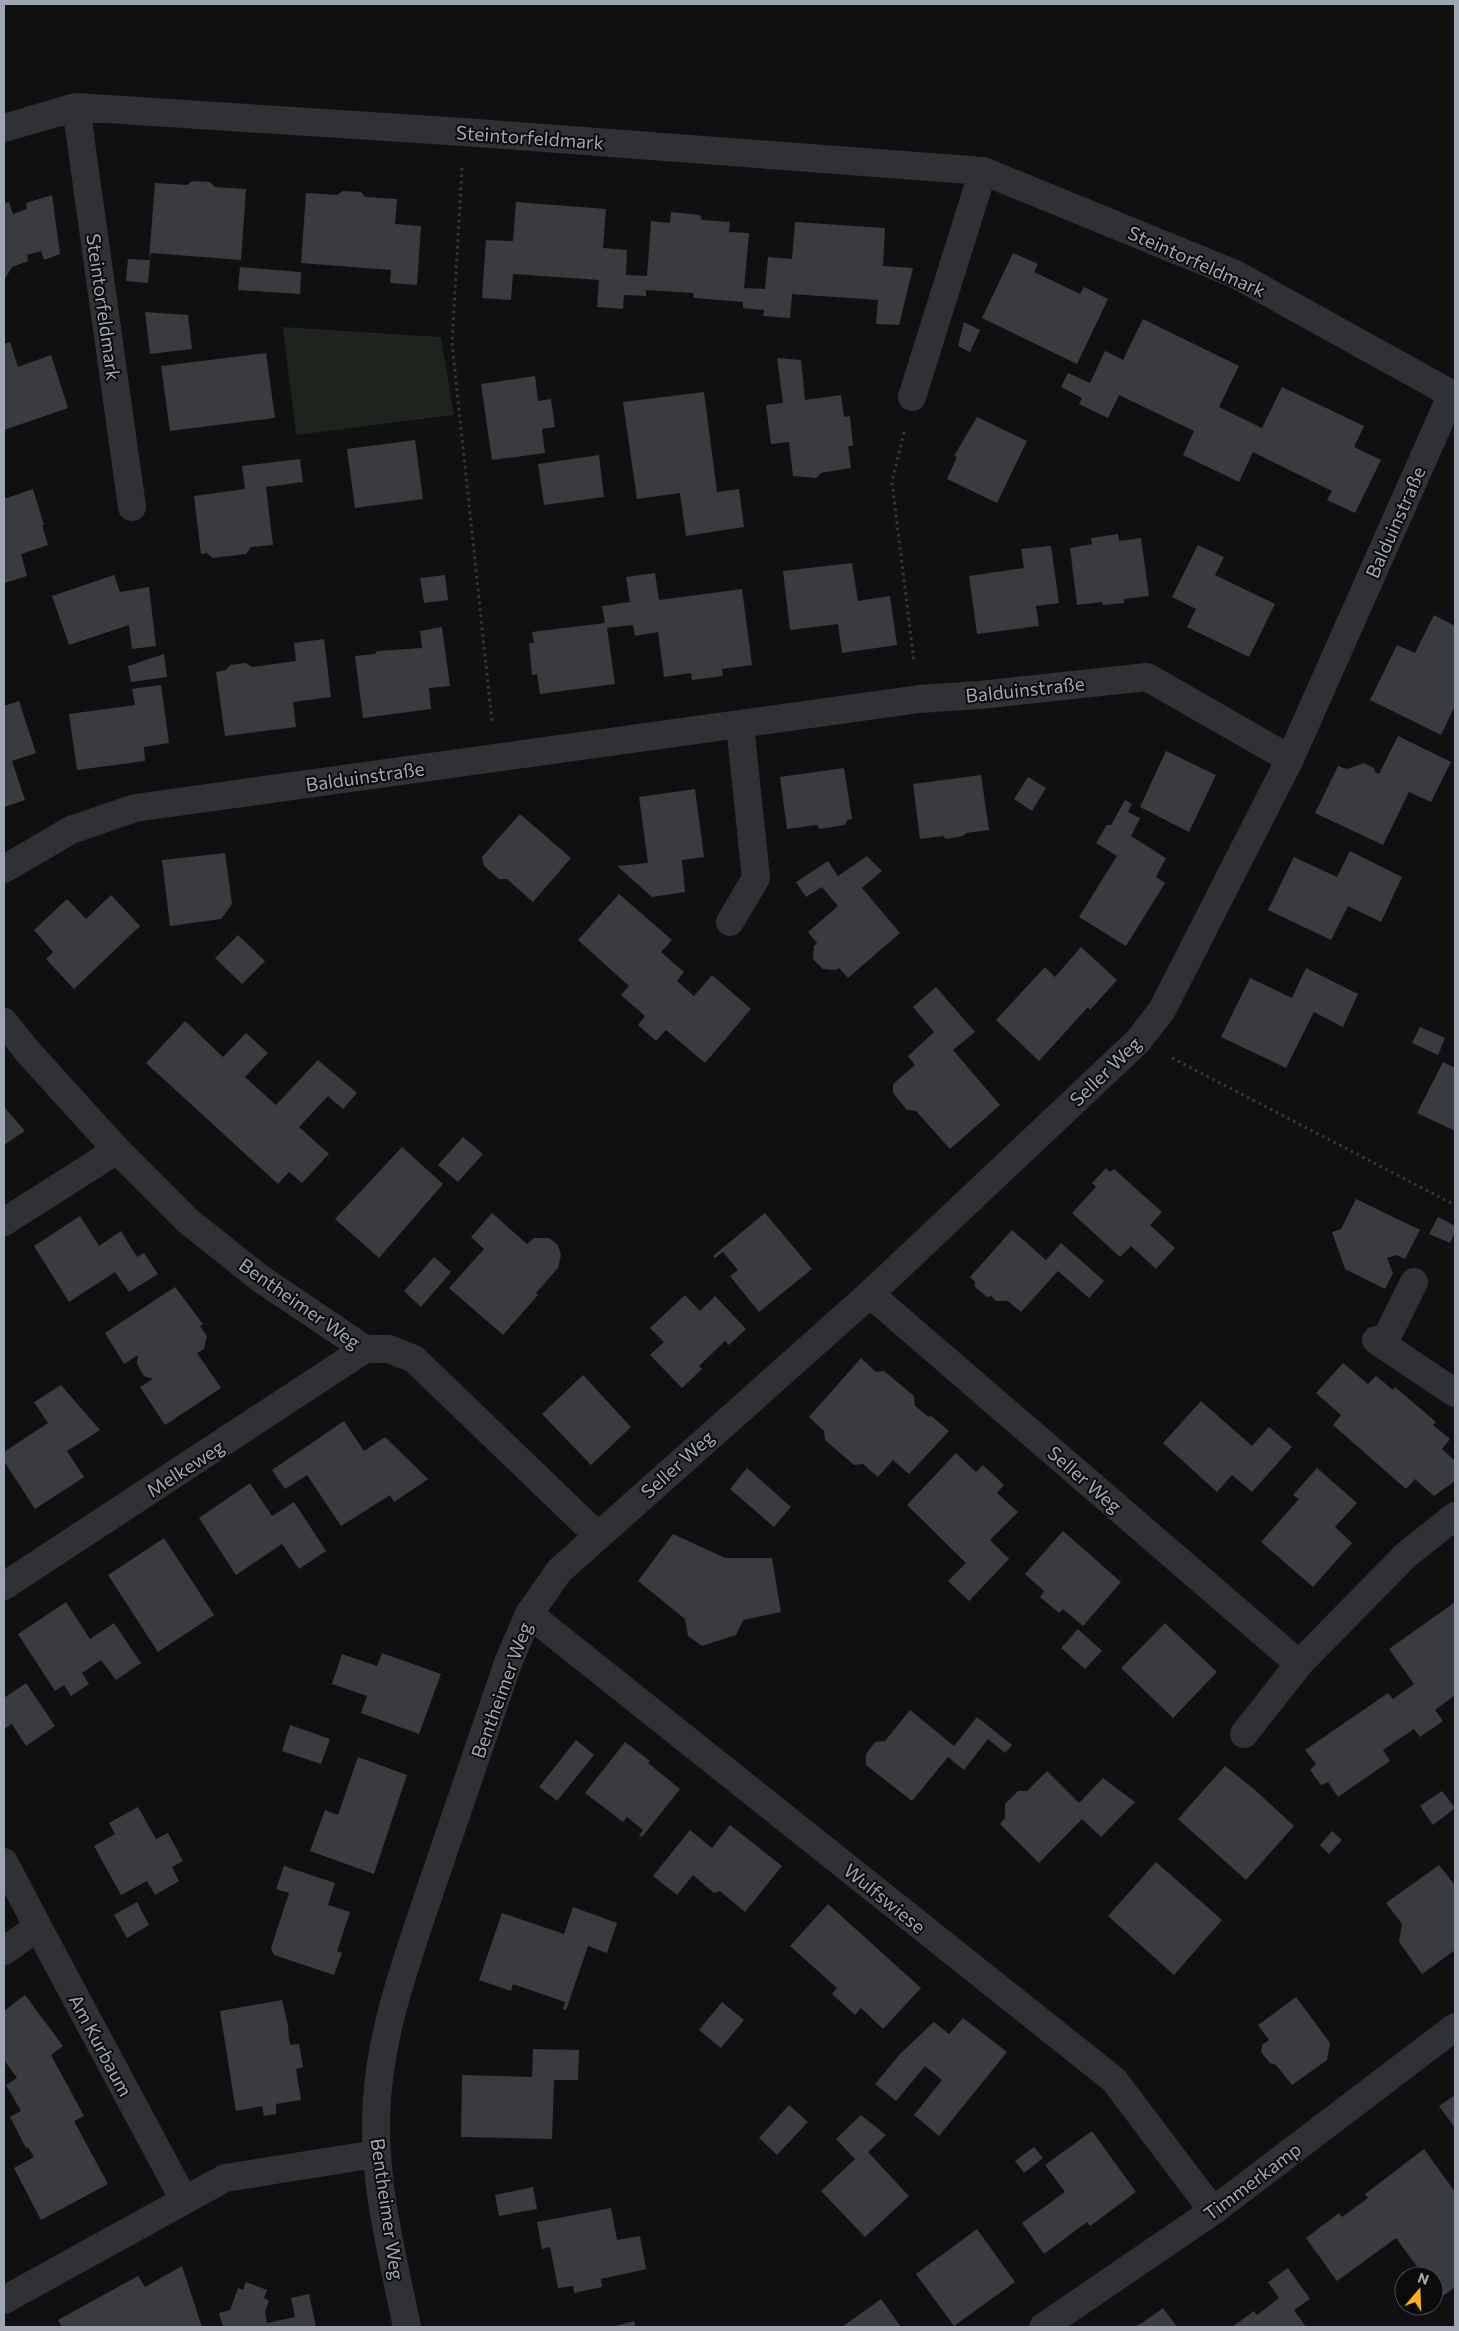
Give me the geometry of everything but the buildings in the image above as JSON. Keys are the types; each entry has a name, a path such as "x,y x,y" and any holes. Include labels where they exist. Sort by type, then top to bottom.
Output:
{"street":[{"name":"Steintorfeldmark","path":"76,107 132,507"},
{"name":"Steintorfeldmark","path":"4,128 76,107 464,132 984,171 1235,274 1453,395"},
{"path":"912,397 984,171"},
{"name":"Balduinstraße","path":"1162,1010 1290,759 1453,395"},
{"name":"Balduinstraße","path":"4,869 71,830 135,808 919,699 1147,677 1290,759"},
{"path":"730,922 756,878 740,725"},
{"name":"Seller Weg","path":"597,1535 870,1294 1138,1041 1162,1010"},
{"name":"Bentheimer Weg","path":"4,1022 28,1052 117,1150 188,1221 262,1279 365,1349 389,1349 414,1359 597,1535 559,1571 529,1614 508,1663 394,2004 382,2051 376,2100 376,2154 384,2215 406,2327"},
{"path":"4,1222 117,1150"},
{"path":"1414,1282 1379,1342 1455,1393"},
{"name":"Seller Weg","path":"870,1294 1299,1664"},
{"name":"Melkeweg","path":"4,1586 365,1349"},
{"path":"1244,1734 1299,1664 1406,1555 1455,1516"},
{"name":"Wulfswiese","path":"529,1614 1114,2080 1213,2211"},
{"path":"4,1862 38,1927 4,1951"},
{"name":"Am Kurbaum","path":"38,1927 184,2200"},
{"name":"Timmerkamp","path":"1043,2327 1213,2211 1455,2027"},
{"path":"4,2300 225,2178 376,2154"}],"path":[{"path":"464,132 452,343 496,759"},
{"path":"912,397 892,482 919,699"},
{"path":"1138,1041 1455,1205"}],"shaded area":[{"path":"283,327 441,337 454,415 296,435"}]}
